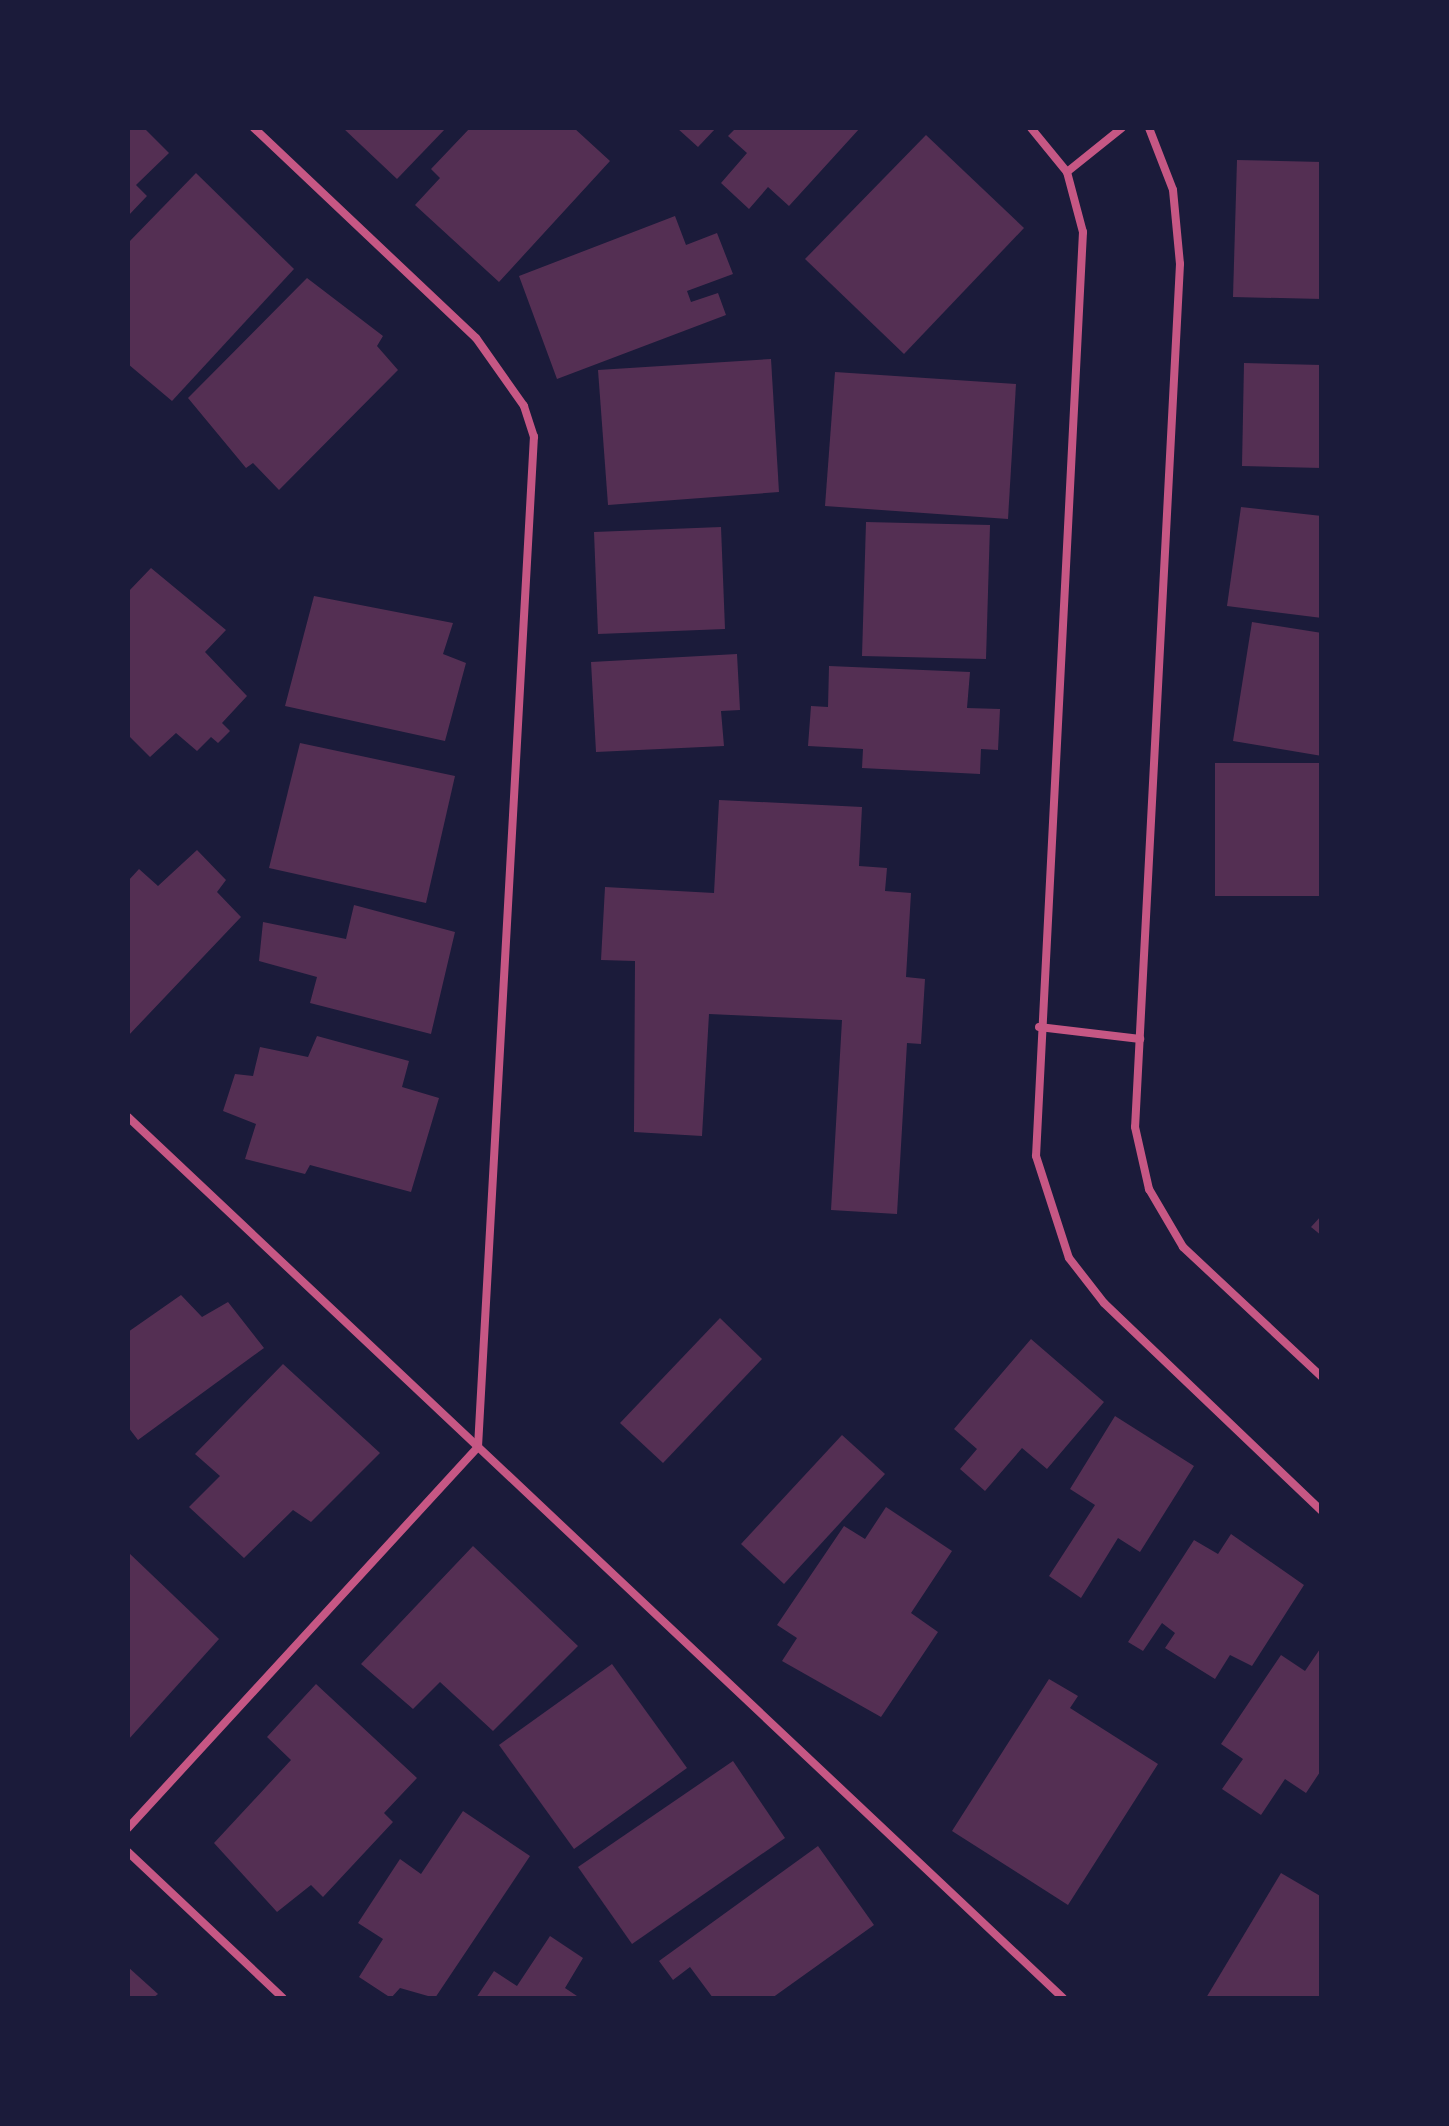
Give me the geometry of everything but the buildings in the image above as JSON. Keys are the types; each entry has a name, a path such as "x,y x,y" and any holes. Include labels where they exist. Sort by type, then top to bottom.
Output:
{"lane":[{"path":"128,1828 478,1448 534,438 510,382 476,338 254,128"},
{"path":"1031,128 1066,172 1083,264 1038,1027 1036,1156 1069,1258 1322,1511"},
{"path":"1066,172 1122,128"},
{"path":"1148,128 1173,190 1180,264 1135,1127 1162,1220 1322,1377"},
{"path":"1038,1027 1140,1038"},
{"path":"128,1116 1064,1998"},
{"path":"128,1852 283,1998"}]}
